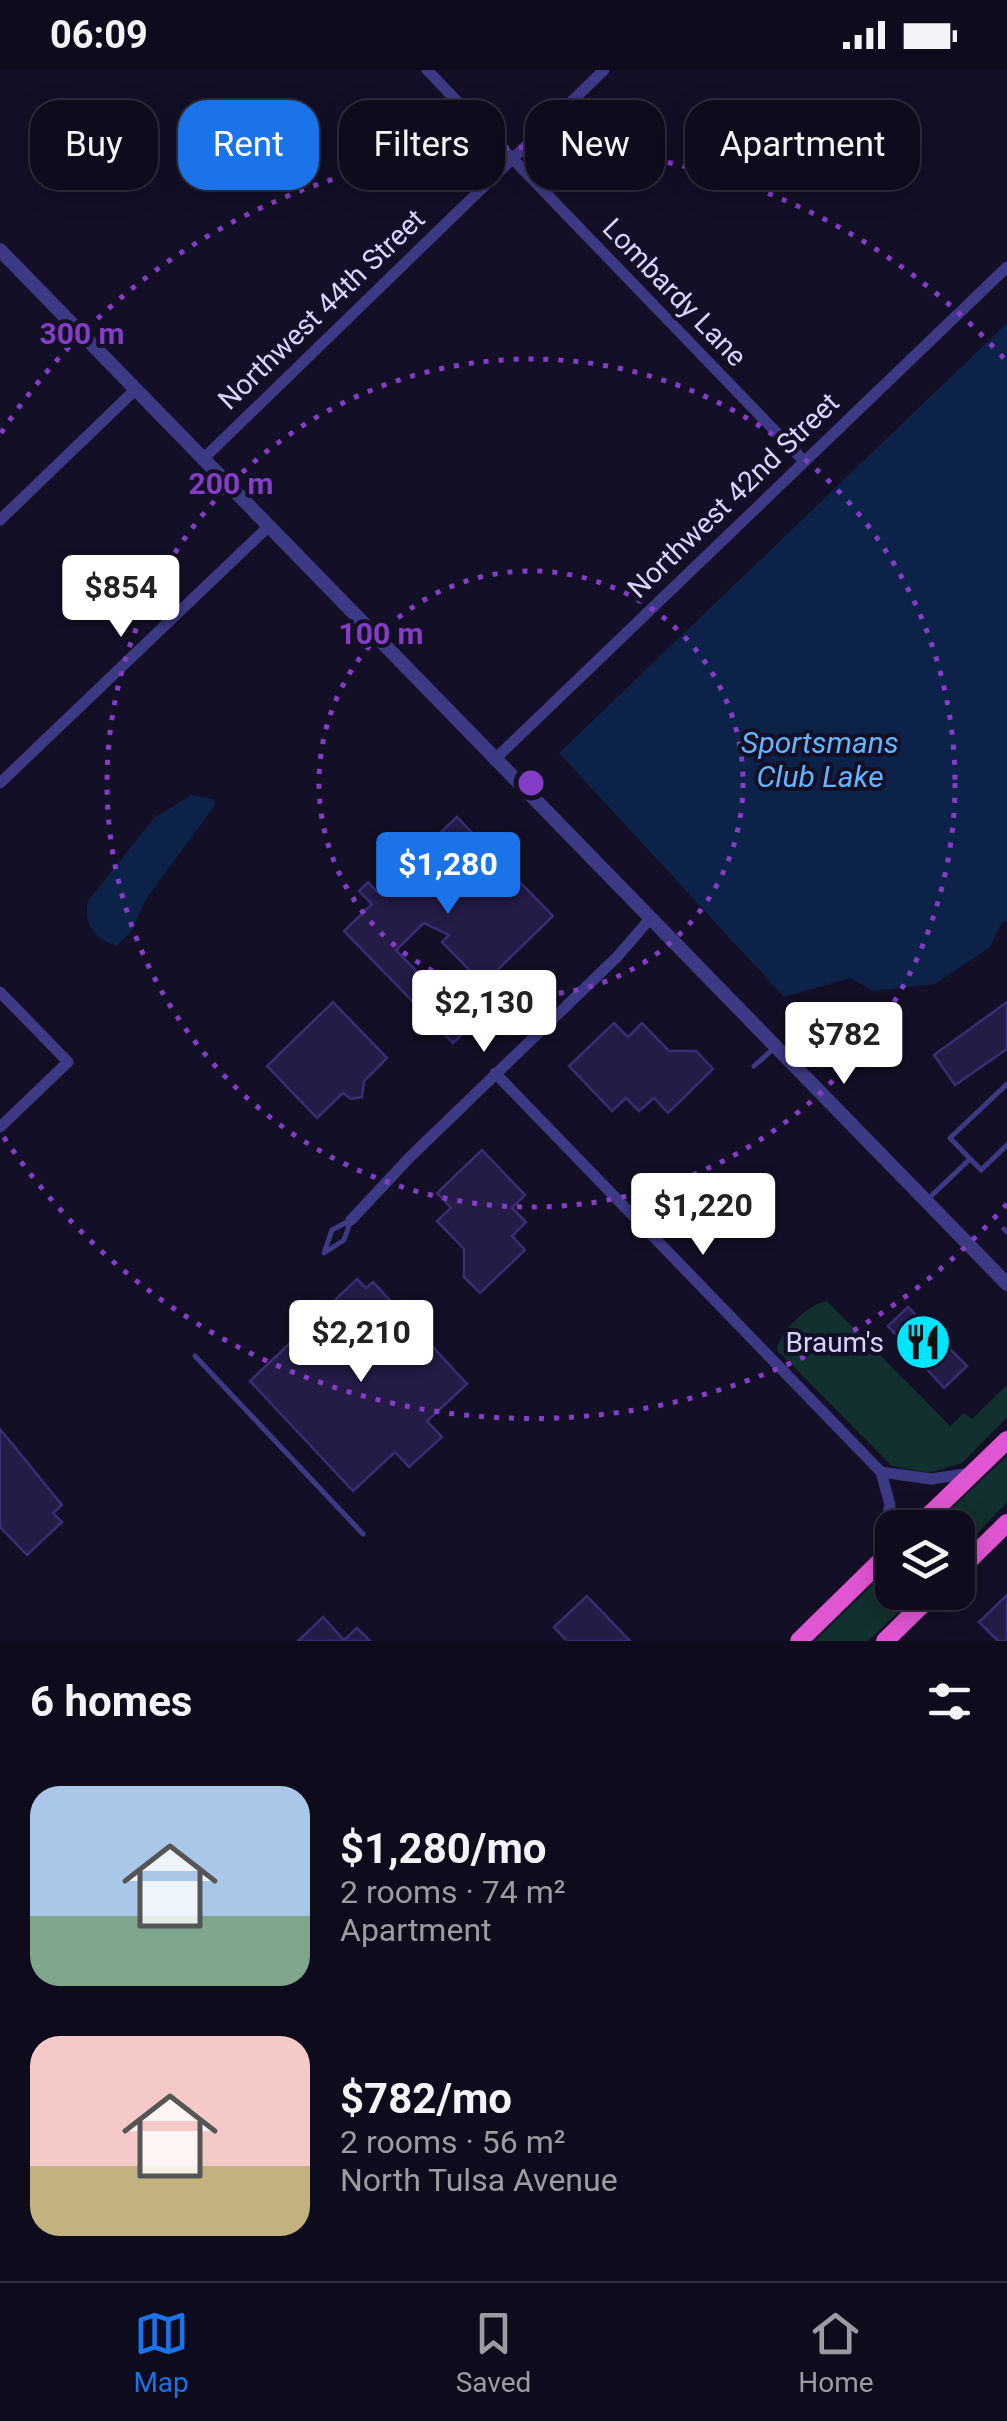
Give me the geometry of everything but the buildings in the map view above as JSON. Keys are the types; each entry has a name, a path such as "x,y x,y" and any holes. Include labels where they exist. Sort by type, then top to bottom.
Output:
{"highway":[{"path":"935,1510 1007,1440"},
{"path":"975,1554 1007,1523"},
{"path":"799,1641 875,1566"},
{"path":"889,1640 918,1610"}],"street":[{"name":"Lombardy Lane","path":"427,70 804,462"},
{"name":"Northwest 44th Street","path":"202,460 604,70"},
{"path":"0,250 1007,1284"},
{"name":"Northwest 42nd Street","path":"494,760 1007,267"},
{"path":"0,520 135,390"},
{"path":"0,783 268,527"},
{"path":"351,1220 618,957 649,920"},
{"path":"0,992 68,1062 0,1127"},
{"path":"496,1073 882,1472 889,1510"},
{"path":"882,1472 931,1480 975,1472"}],"lane":[{"path":"754,1066 775,1047"},
{"path":"1007,1084 950,1138 981,1170 1007,1144"},
{"path":"926,1201 970,1159"},
{"path":"351,1220 344,1240 324,1253 332,1230 351,1220"},
{"path":"195,1356 363,1534"}],"green space":[{"path":"827,1301 950,1426 964,1413 972,1419 1007,1385 1007,1417 962,1463 929,1473 892,1466 777,1350 796,1320"},
{"path":"1007,1456 1007,1502 975,1536 975,1510 950,1510"},
{"path":"875,1583 875,1610 900,1610 868,1641 815,1641"}],"water":[{"name":"Sportsmans Club Lake","path":"1007,323 1007,921 1002,922 990,947 935,984 873,991 850,978 784,997 559,753"},
{"path":"191,795 214,799 215,805 146,899 131,932 117,945 102,940 89,923 88,901 154,818"}],"place":[{"name":"Braum's","path":"923,1342"}]}
